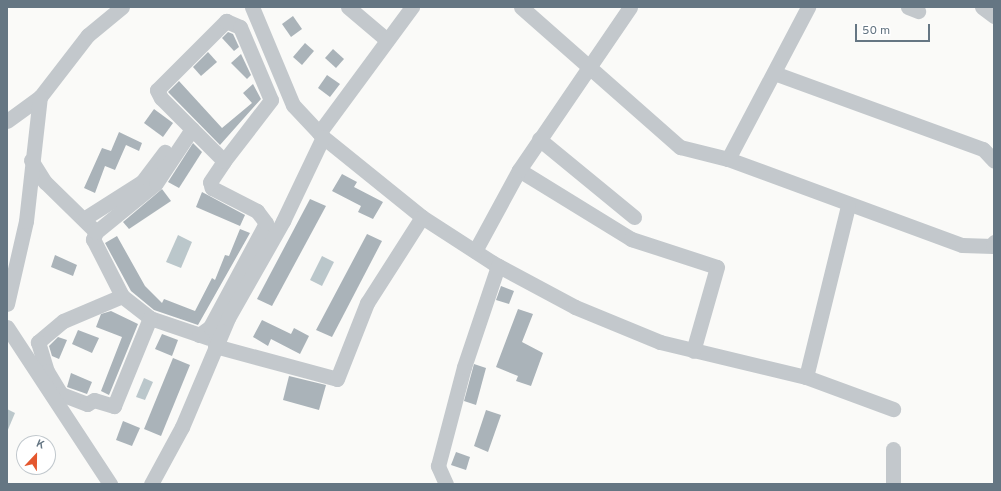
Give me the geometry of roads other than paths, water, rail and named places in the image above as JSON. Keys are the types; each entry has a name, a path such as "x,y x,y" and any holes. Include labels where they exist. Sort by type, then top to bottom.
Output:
{"street":[{"path":"7,121 40,97 88,35 122,7"},
{"path":"252,7 293,104 321,135 422,217 498,266 575,307 660,342 692,351 806,377 893,409"},
{"path":"348,7 387,40"},
{"path":"151,484 182,427 216,343 283,221 321,135 387,40 412,7"},
{"path":"521,7 680,147 728,159 848,206 962,245 994,244"},
{"path":"475,251 519,170 587,66 630,7"},
{"path":"728,159 808,7"},
{"path":"982,7 994,16"},
{"path":"199,334 210,327 266,223 256,211 212,188 210,182 271,100 246,39 235,22 226,21 157,90 161,98 224,162"},
{"path":"774,72 983,149 994,161"},
{"path":"7,304 26,221 31,160 40,97"},
{"path":"192,129 156,183 96,232 93,239 122,296 150,318 199,334 216,343 337,379 367,303 422,217"},
{"path":"539,139 634,217"},
{"path":"85,218 142,182 165,152"},
{"path":"31,160 45,182 85,218 96,232"},
{"path":"519,170 631,239 717,267 692,351"},
{"path":"806,377 848,206"},
{"path":"446,484 438,466 464,367 498,266"},
{"path":"122,296 64,321 38,342 47,371 61,394 87,404 94,400 114,406 150,318"},
{"path":"7,327 110,484"},
{"path":"892,449 893,484"}]}
